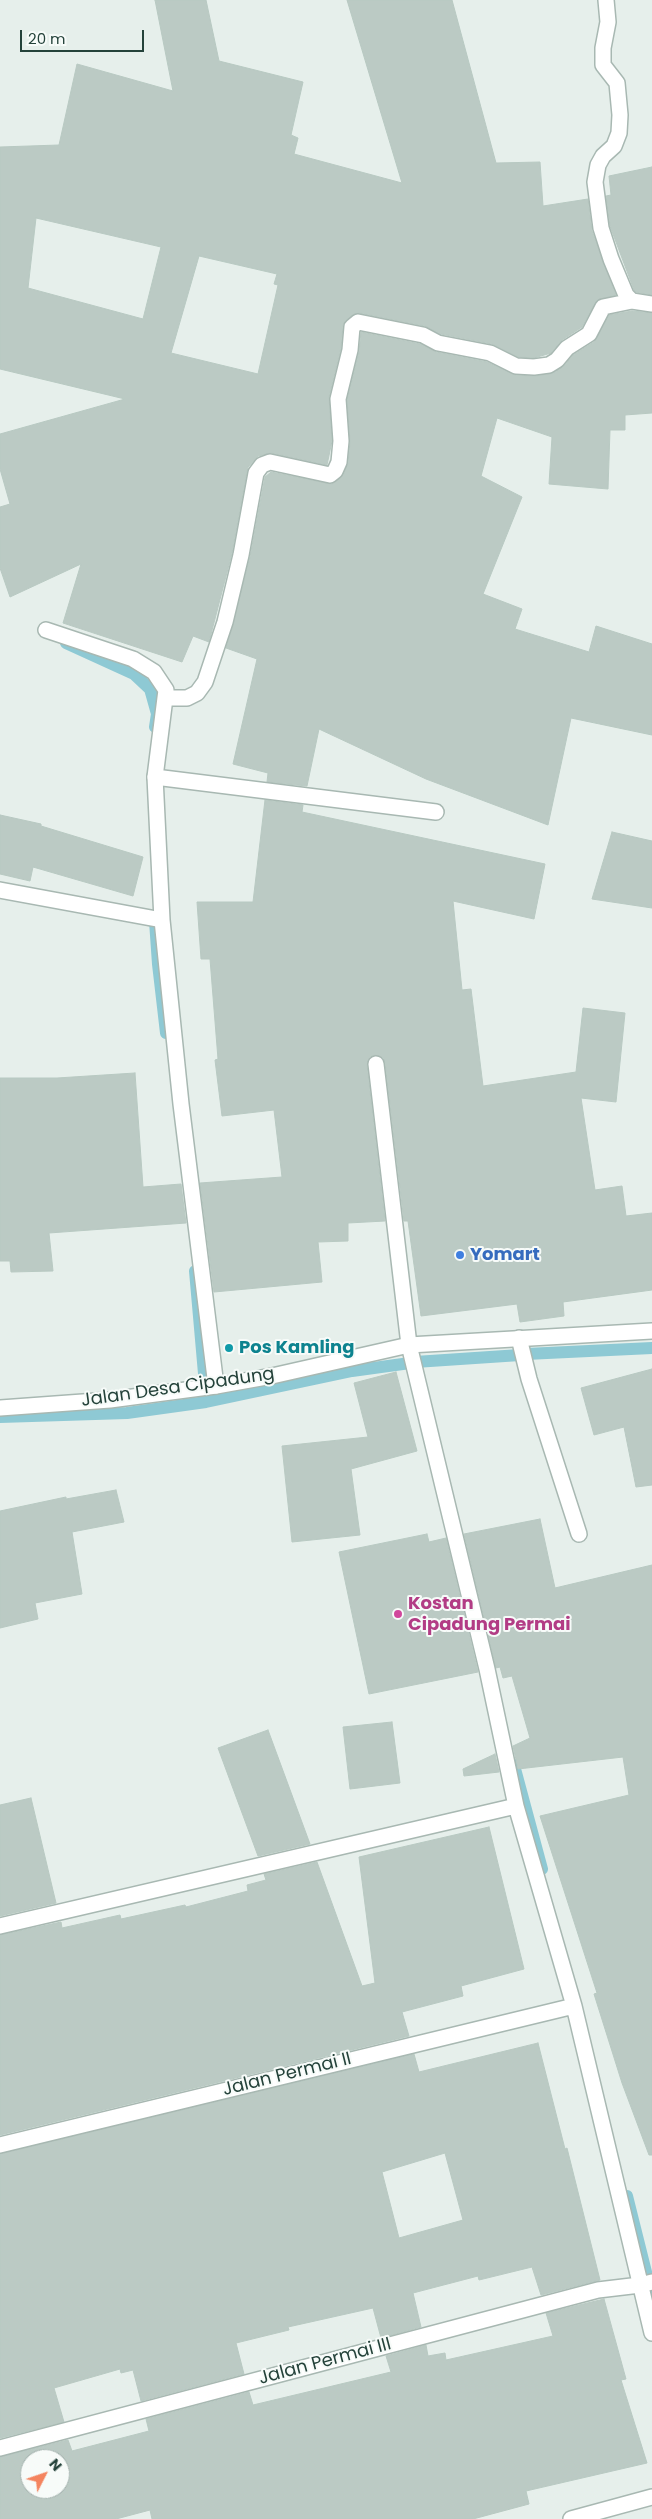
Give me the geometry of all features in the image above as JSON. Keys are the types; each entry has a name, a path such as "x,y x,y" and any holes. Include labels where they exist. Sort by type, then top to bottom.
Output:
{"street":[{"path":"606,0 608,22 603,48 603,64 617,84 620,115 619,134 614,146 603,156 598,166 595,182 601,228 621,286 632,301"},
{"path":"166,698 187,698 197,693 205,682 225,622 241,555 256,473 262,465 270,462 330,475 335,472 341,441 338,399 350,350 352,327 358,322 424,335 438,343 490,353 516,366 534,367 549,365 558,360 567,348 589,334 603,307 632,301 652,304"},
{"path":"46,630 133,659 154,672 162,682 166,698 155,777 162,920 181,1104 216,1386"},
{"path":"155,777 436,812"},
{"path":"0,890 162,920"},
{"path":"376,1064 409,1345 487,1669 516,1806 574,2006 646,2283 652,2333"},
{"name":"Jalan Desa Cipadung","path":"0,1408 110,1400 216,1386 272,1376 409,1345 652,1331"},
{"path":"519,1338 579,1534"},
{"path":"0,1926 516,1806"},
{"name":"Jalan Permai II","path":"0,2145 574,2006"},
{"name":"Jalan Permai III","path":"0,2448 598,2290 646,2283"},
{"path":"572,2519 652,2497"}],"building":[{"path":"155,0 206,0 219,61 303,82 291,135 298,138 294,154 402,183 347,0 452,0 496,163 540,162 543,206 588,199 592,231 616,295 597,300 582,327 562,340 551,353 534,358 518,357 492,344 441,334 425,326 359,313 346,320 343,326 341,348 329,397 332,441 327,465 271,453 258,456 248,467 232,553 209,642 193,636 182,662 63,623 81,564 10,597 0,568 0,507 10,504 0,469 0,434 125,399 0,369 0,147 59,145 77,64 173,91","holes":["36,218 161,247 143,319 28,288","199,256 277,274 274,284 278,285 258,374 171,353"]},
{"path":"652,167 652,295 634,290 610,226 606,196 611,195 609,176"},
{"path":"632,311 652,313 652,413 625,415 625,430 610,430 608,489 549,484 552,437 497,418 481,476 522,497 483,594 522,609 515,629 589,652 596,626 652,644 652,735 571,718 548,825 426,779 319,729 307,786 267,782 268,773 233,764 257,659 226,648 250,557 265,477 271,472 332,484 343,475 348,463 350,442 347,400 359,352 361,332 420,344 436,352 487,362 515,375 535,376 554,373 564,366 573,355 594,342 609,315"},
{"path":"265,800 303,805 302,812 545,864 534,919 453,901 462,990 471,989 483,1086 576,1072 583,1008 625,1013 616,1102 581,1098 595,1190 622,1186 626,1216 652,1213 652,1290 563,1302 564,1316 520,1322 517,1304 421,1316 408,1221 404,1221 385,1063 383,1058 375,1055 370,1057 367,1065 385,1221 348,1223 348,1241 318,1242 322,1282 214,1292 200,1183 282,1177 274,1110 222,1116 215,1060 218,1059 210,959 201,959 197,902 253,902"},
{"path":"0,815 41,824 41,826 143,857 133,896 33,867 30,881 0,874"},
{"path":"612,832 652,841 652,908 592,899"},
{"path":"135,1073 143,1187 181,1184 186,1223 49,1233 53,1271 11,1272 10,1261 0,1261 0,1078 57,1078"},
{"path":"652,1369 652,1485 636,1487 624,1427 594,1435 581,1388"},
{"path":"396,1372 417,1451 351,1469 360,1535 292,1542 282,1446 368,1437 354,1383"},
{"path":"116,1490 124,1522 72,1532 82,1594 35,1603 38,1619 0,1628 0,1511 66,1497 66,1499"},
{"path":"540,1519 555,1588 652,1565 652,2155 649,2155 622,2083 594,1994 597,1993 540,1816 629,1795 623,1757 518,1769 513,1746 530,1738 512,1676 503,1678 500,1667 496,1668 464,1534"},
{"name":"Kostan Cipadung Permai","path":"427,1534 429,1542 446,1538 478,1672 369,1694 339,1552"},
{"path":"392,1722 400,1783 350,1789 343,1727"},
{"path":"268,1730 310,1844 258,1856 218,1748"},
{"path":"495,1754 499,1772 464,1776 463,1769"},
{"path":"31,1798 56,1903 0,1916 0,1805"},
{"path":"489,1827 524,1969 461,1986 463,1996 402,2012 409,2036 0,2135 0,1935 61,1922 62,1928 120,1915 121,1919 185,1905 186,1907 248,1891 247,1885 266,1880 264,1874 317,1862 362,1986 375,1983 359,1857"},
{"path":"538,2043 600,2280 541,2295 532,2267 479,2280 478,2276 413,2293 421,2327 381,2338 373,2308 288,2327 289,2330 236,2343 244,2374 141,2401 133,2370 121,2373 120,2369 54,2388 64,2422 0,2438 0,2154 414,2054 419,2072","holes":["445,2153 463,2220 399,2238 382,2172"]},
{"path":"604,2299 626,2379 621,2380 647,2463 526,2491 529,2504 473,2519 152,2519 150,2510 116,2519 0,2519 0,2457 20,2452 20,2499 70,2499 70,2449 32,2449 68,2440 72,2451 149,2431 146,2419 249,2392 253,2405 391,2372 386,2356 426,2345 428,2356 445,2353 446,2360 553,2336 546,2313"}],"waterway":[{"path":"66,643 134,674 150,689 157,714 155,727"},
{"path":"155,921 166,1033"},
{"path":"195,1271 205,1385"},
{"path":"526,1354 652,1348"},
{"path":"415,1362 520,1355"},
{"path":"0,1417 127,1413 206,1402 352,1371 410,1363"},
{"path":"514,1765 542,1869"},
{"path":"627,2196 648,2280"},
{"path":"650,2284 652,2294"}],"place":[{"name":"Yomart","path":"460,1255"},
{"name":"Pos Kamling","path":"229,1348"},
{"name":"Kostan Cipadung Permai","path":"398,1614"}]}
